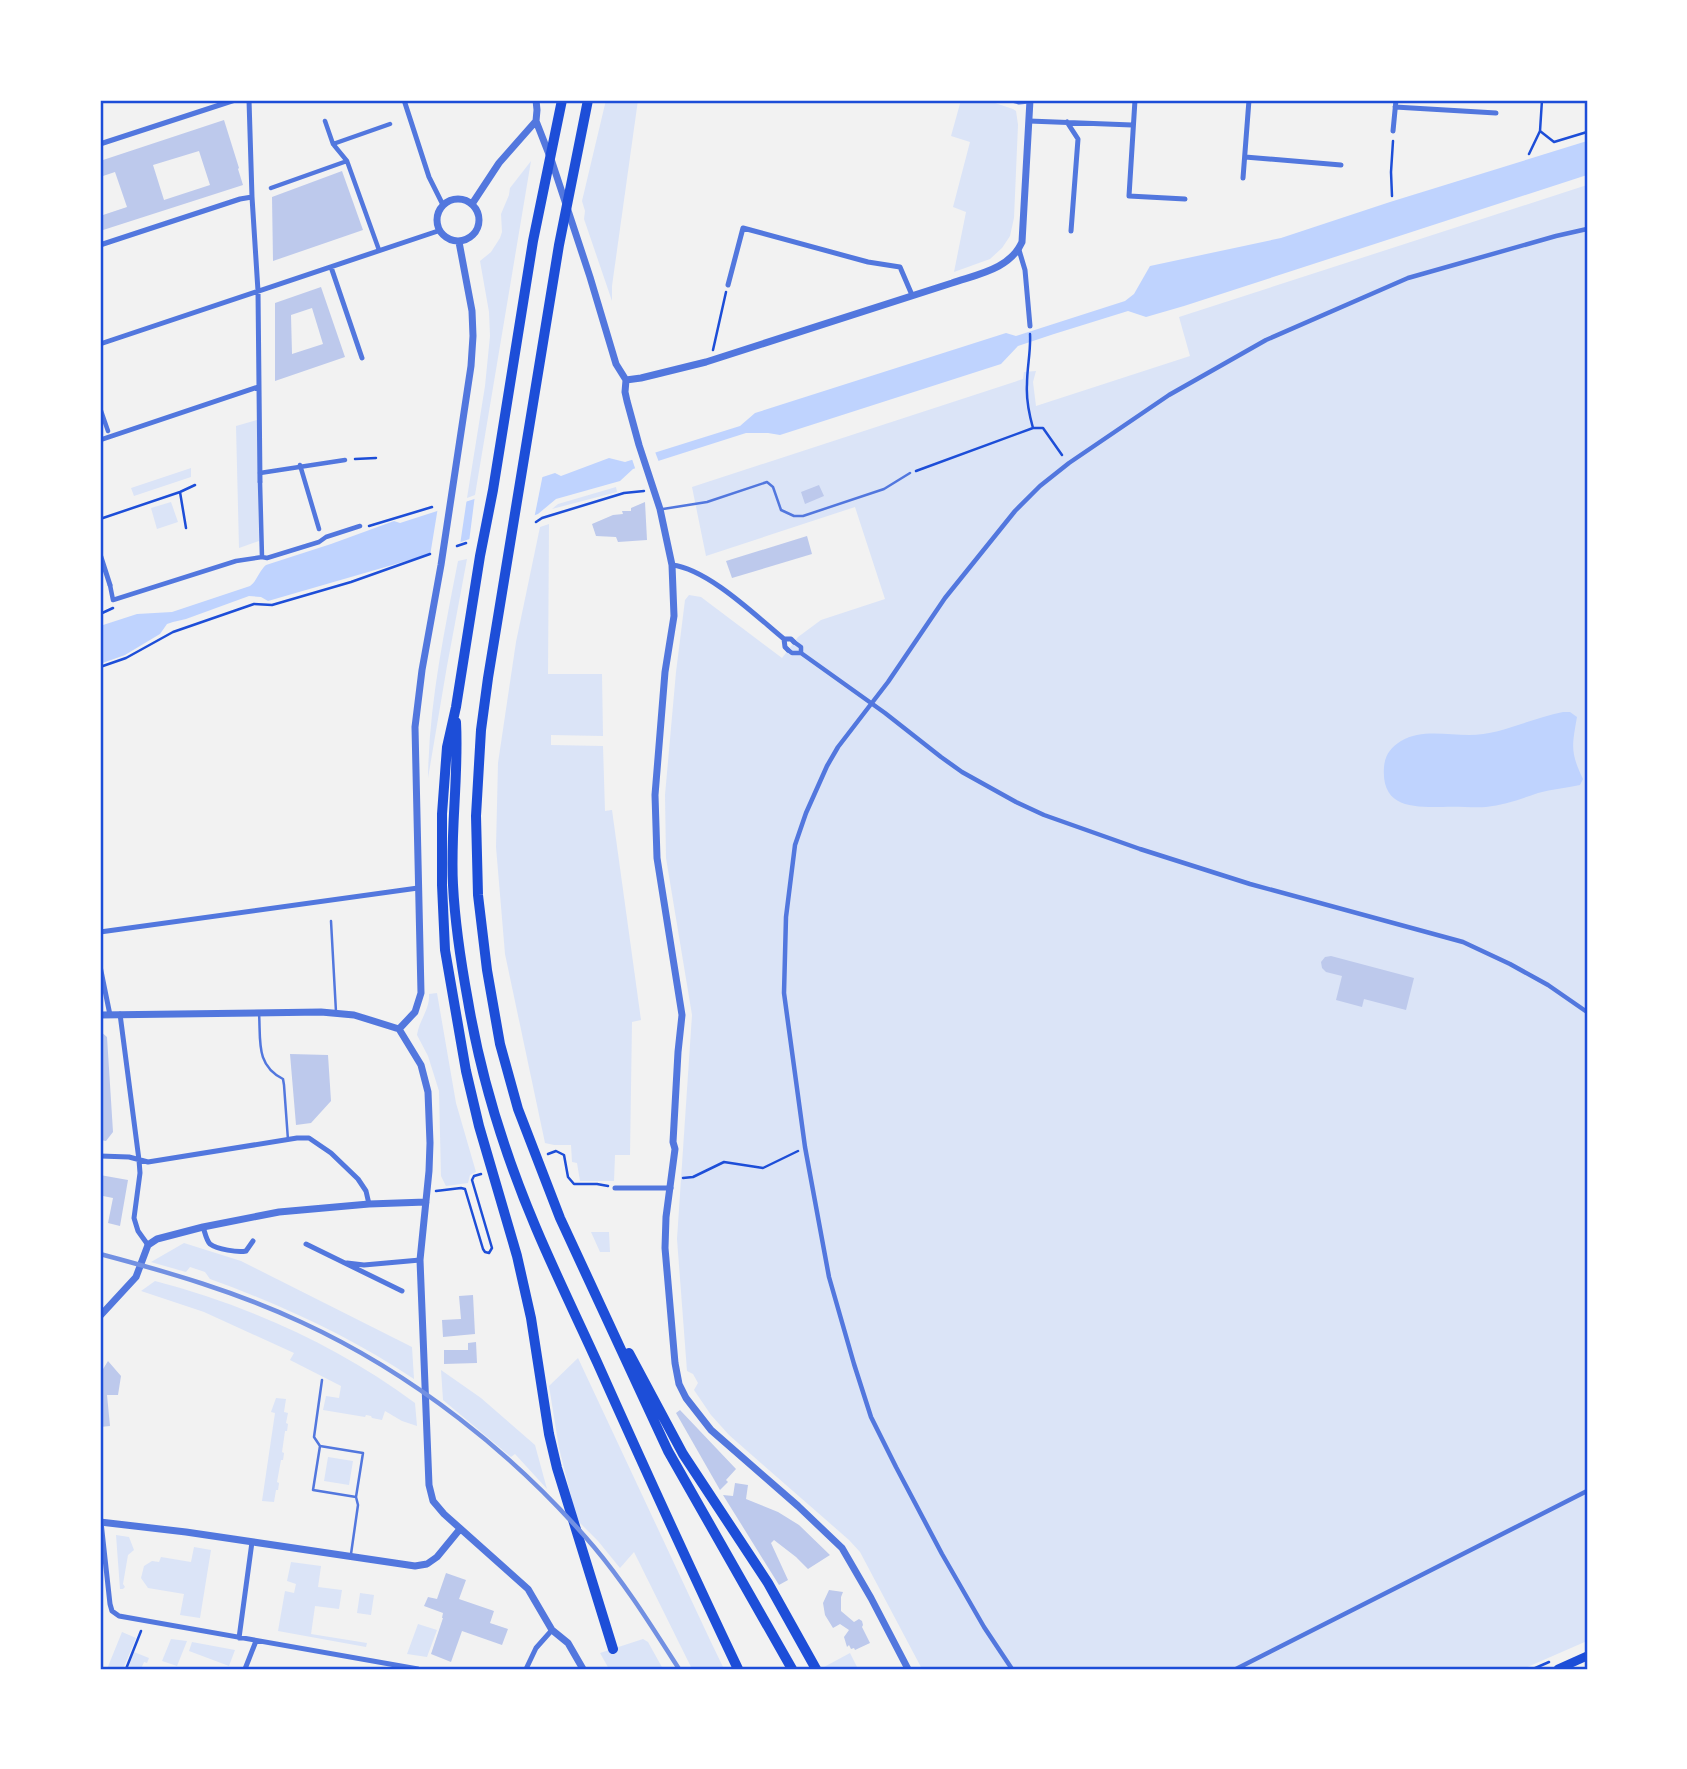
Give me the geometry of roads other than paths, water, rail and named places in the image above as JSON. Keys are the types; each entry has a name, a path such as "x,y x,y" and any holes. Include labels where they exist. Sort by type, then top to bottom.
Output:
{"highway":[{"path":"562,100 533,241 493,490 447,747 442,814 442,885 445,950 466,1071 517,1256 531,1318 547,1423 557,1468 613,1649"},
{"path":"589,100 559,245 481,730 476,816 478,895 487,970 503,1057 518,1110 540,1170 668,1451 792,1669"},
{"path":"456,707 458,750 453,885 468,1003 486,1086 508,1156 535,1226 738,1669"},
{"path":"578,1256 683,1454 768,1583 816,1669"}],"main road":[{"path":"1558,1669 1587,1657"}],"street":[{"path":"100,144 235,100"},
{"path":"249,100 258,291 262,556"},
{"path":"404,100 429,177 443,205"},
{"path":"536,100 536,121 590,277 616,364 626,380 625,392 660,509 672,565 674,615 665,672 655,795 657,858 682,1015 673,1142 675,1149 666,1217 665,1248 679,1384 686,1398 711,1430 842,1548 908,1669"},
{"path":"626,380 706,362 997,267 1012,257 1022,242 1024,232 1030,101 1012,100"},
{"path":"1135,100 1129,196 1185,199"},
{"path":"1243,178 1249,100"},
{"path":"1393,131 1396,103 1496,113"},
{"path":"325,121 333,144 347,161 379,250"},
{"path":"472,204 505,156 536,121"},
{"path":"1028,121 1132,125"},
{"path":"1067,122 1078,139 1071,232"},
{"path":"333,144 390,124"},
{"path":"1245,157 1340,165"},
{"path":"271,188 347,161"},
{"path":"100,244 252,197"},
{"path":"460,199 472,204 478,213 479,225 471,237 459,242 447,239 438,231 436,218 443,205 460,199"},
{"path":"728,285 743,228 868,262 900,267 912,296"},
{"path":"1012,1669 948,1564 871,1417 830,1277 806,1147 784,993 786,917 796,845 806,813 838,747 946,598 1015,511 1069,463 1169,395 1266,340 1408,278 1587,229"},
{"path":"100,344 438,231"},
{"path":"399,1029 415,1012 421,993 415,727 470,382 472,311 459,242"},
{"path":"1018,250 1025,270 1030,326"},
{"path":"331,267 362,358"},
{"path":"100,440 258,387"},
{"path":"100,408 108,431"},
{"path":"260,473 345,460"},
{"path":"300,465 319,529"},
{"path":"100,554 113,600 236,561 262,556 267,558 360,526"},
{"path":"672,565 697,573 784,639 791,639 800,647 801,653"},
{"path":"784,639 785,648 792,653 801,653 962,772 1016,802 1140,849 1250,884 1462,942 1548,985 1587,1012"},
{"path":"100,932 418,888"},
{"path":"100,966 110,1015"},
{"path":"100,1015 336,1013 354,1015 399,1029 421,1065 429,1092 430,1143 421,1260 429,1485 433,1501 460,1529 528,1589 552,1630 568,1643 583,1669"},
{"path":"120,1014 140,1173 134,1218 148,1245"},
{"path":"100,1156 148,1161 309,1138 325,1148 358,1179 366,1191 369,1204"},
{"path":"615,1188 671,1188"},
{"path":"100,1316 136,1277 148,1245 158,1239 279,1212 426,1202"},
{"path":"203,1227 210,1244 239,1253 246,1251 253,1241"},
{"path":"306,1244 402,1291"},
{"path":"342,1262 364,1265 421,1260"},
{"path":"1236,1669 1587,1491"},
{"path":"418,1669 119,1616 110,1604 101,1522 415,1566 427,1564 436,1557 460,1529"},
{"path":"239,1638 253,1542"},
{"path":"526,1669 536,1648 552,1630"},
{"path":"245,1669 256,1641"}],"lane":[{"path":"660,509 707,502 767,482 773,487 781,510 794,516 803,516 884,489 910,473"},
{"path":"331,921 336,1013"},
{"path":"259,1012 262,1059 268,1069 283,1079 288,1140"},
{"path":"322,1380 314,1437 320,1446 313,1490 356,1497"},
{"path":"320,1446 363,1452 350,1557"}],"water":[{"path":"1587,141 1587,175 1184,306 1146,317 1128,311 1054,334 1018,346 1001,364 780,435 746,433 633,469 620,481 556,499 538,514 420,557 268,601 249,596 167,624 160,634 125,655 100,664 100,626 137,614 172,612 250,586 266,565 394,521 400,523 555,473 561,476 609,458 625,462 740,426 755,413 1006,333 1016,336 1125,301 1134,294 1150,266 1281,238"},
{"path":"1570,712 1577,717 1573,749 1583,779 1580,785 1481,807 1410,805 1393,798 1388,791 1384,780 1386,759 1394,746 1409,737 1426,734 1481,734"}],"railway":[{"path":"100,1254 202,1284 277,1311 342,1342 422,1391 496,1448 563,1513 617,1576 679,1669"}]}
